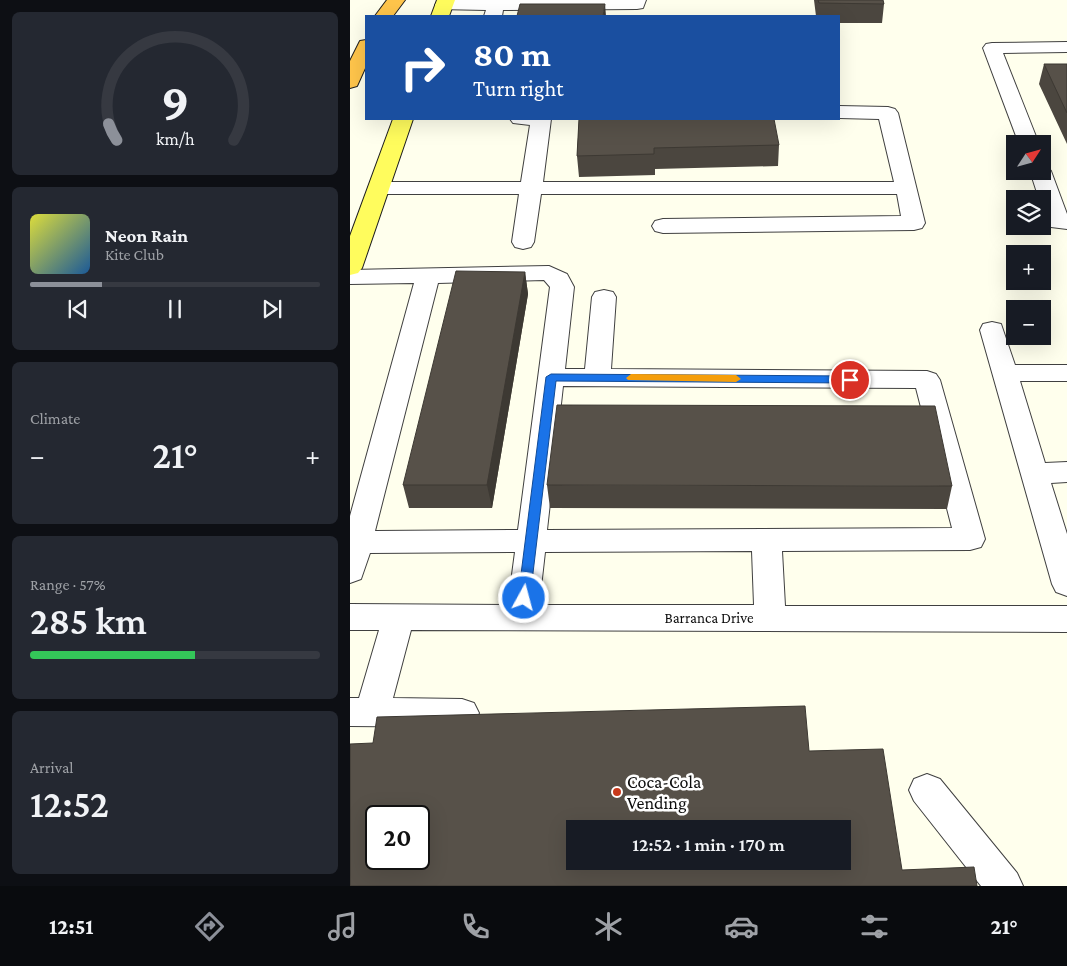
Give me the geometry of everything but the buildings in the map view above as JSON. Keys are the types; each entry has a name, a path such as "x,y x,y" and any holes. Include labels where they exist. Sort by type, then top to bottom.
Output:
{"highway":[{"path":"377,15 383,0"},
{"path":"385,15 396,0"},
{"path":"350,82 365,46"}],"main road":[{"path":"350,268 403,120"}],"street":[{"path":"443,7 637,7"},
{"path":"1026,135 992,48 1067,47"},
{"path":"663,226 914,223 888,113 840,112"},
{"path":"523,242 542,120"},
{"path":"1043,180 1059,222 1067,222"},
{"path":"378,188 906,188"},
{"path":"350,277 531,272 549,274 559,279 562,288 522,617"},
{"path":"350,571 428,276"},
{"path":"597,378 604,297"},
{"path":"992,330 1067,584"},
{"path":"1004,373 1067,373"},
{"path":"358,542 970,539 928,380 551,377"},
{"path":"1034,473 1067,472"},
{"path":"766,540 770,618"},
{"name":"Barranca Drive","path":"350,617 1067,619"},
{"path":"399,617 361,712 462,713"},
{"path":"927,790 1004,886"}],"slow traffic":[{"path":"631,378 736,379"}],"place":[{"name":"Coca-Cola Vending","path":"617,792"}],"route":[{"path":"524,598 551,377 850,380"}]}
